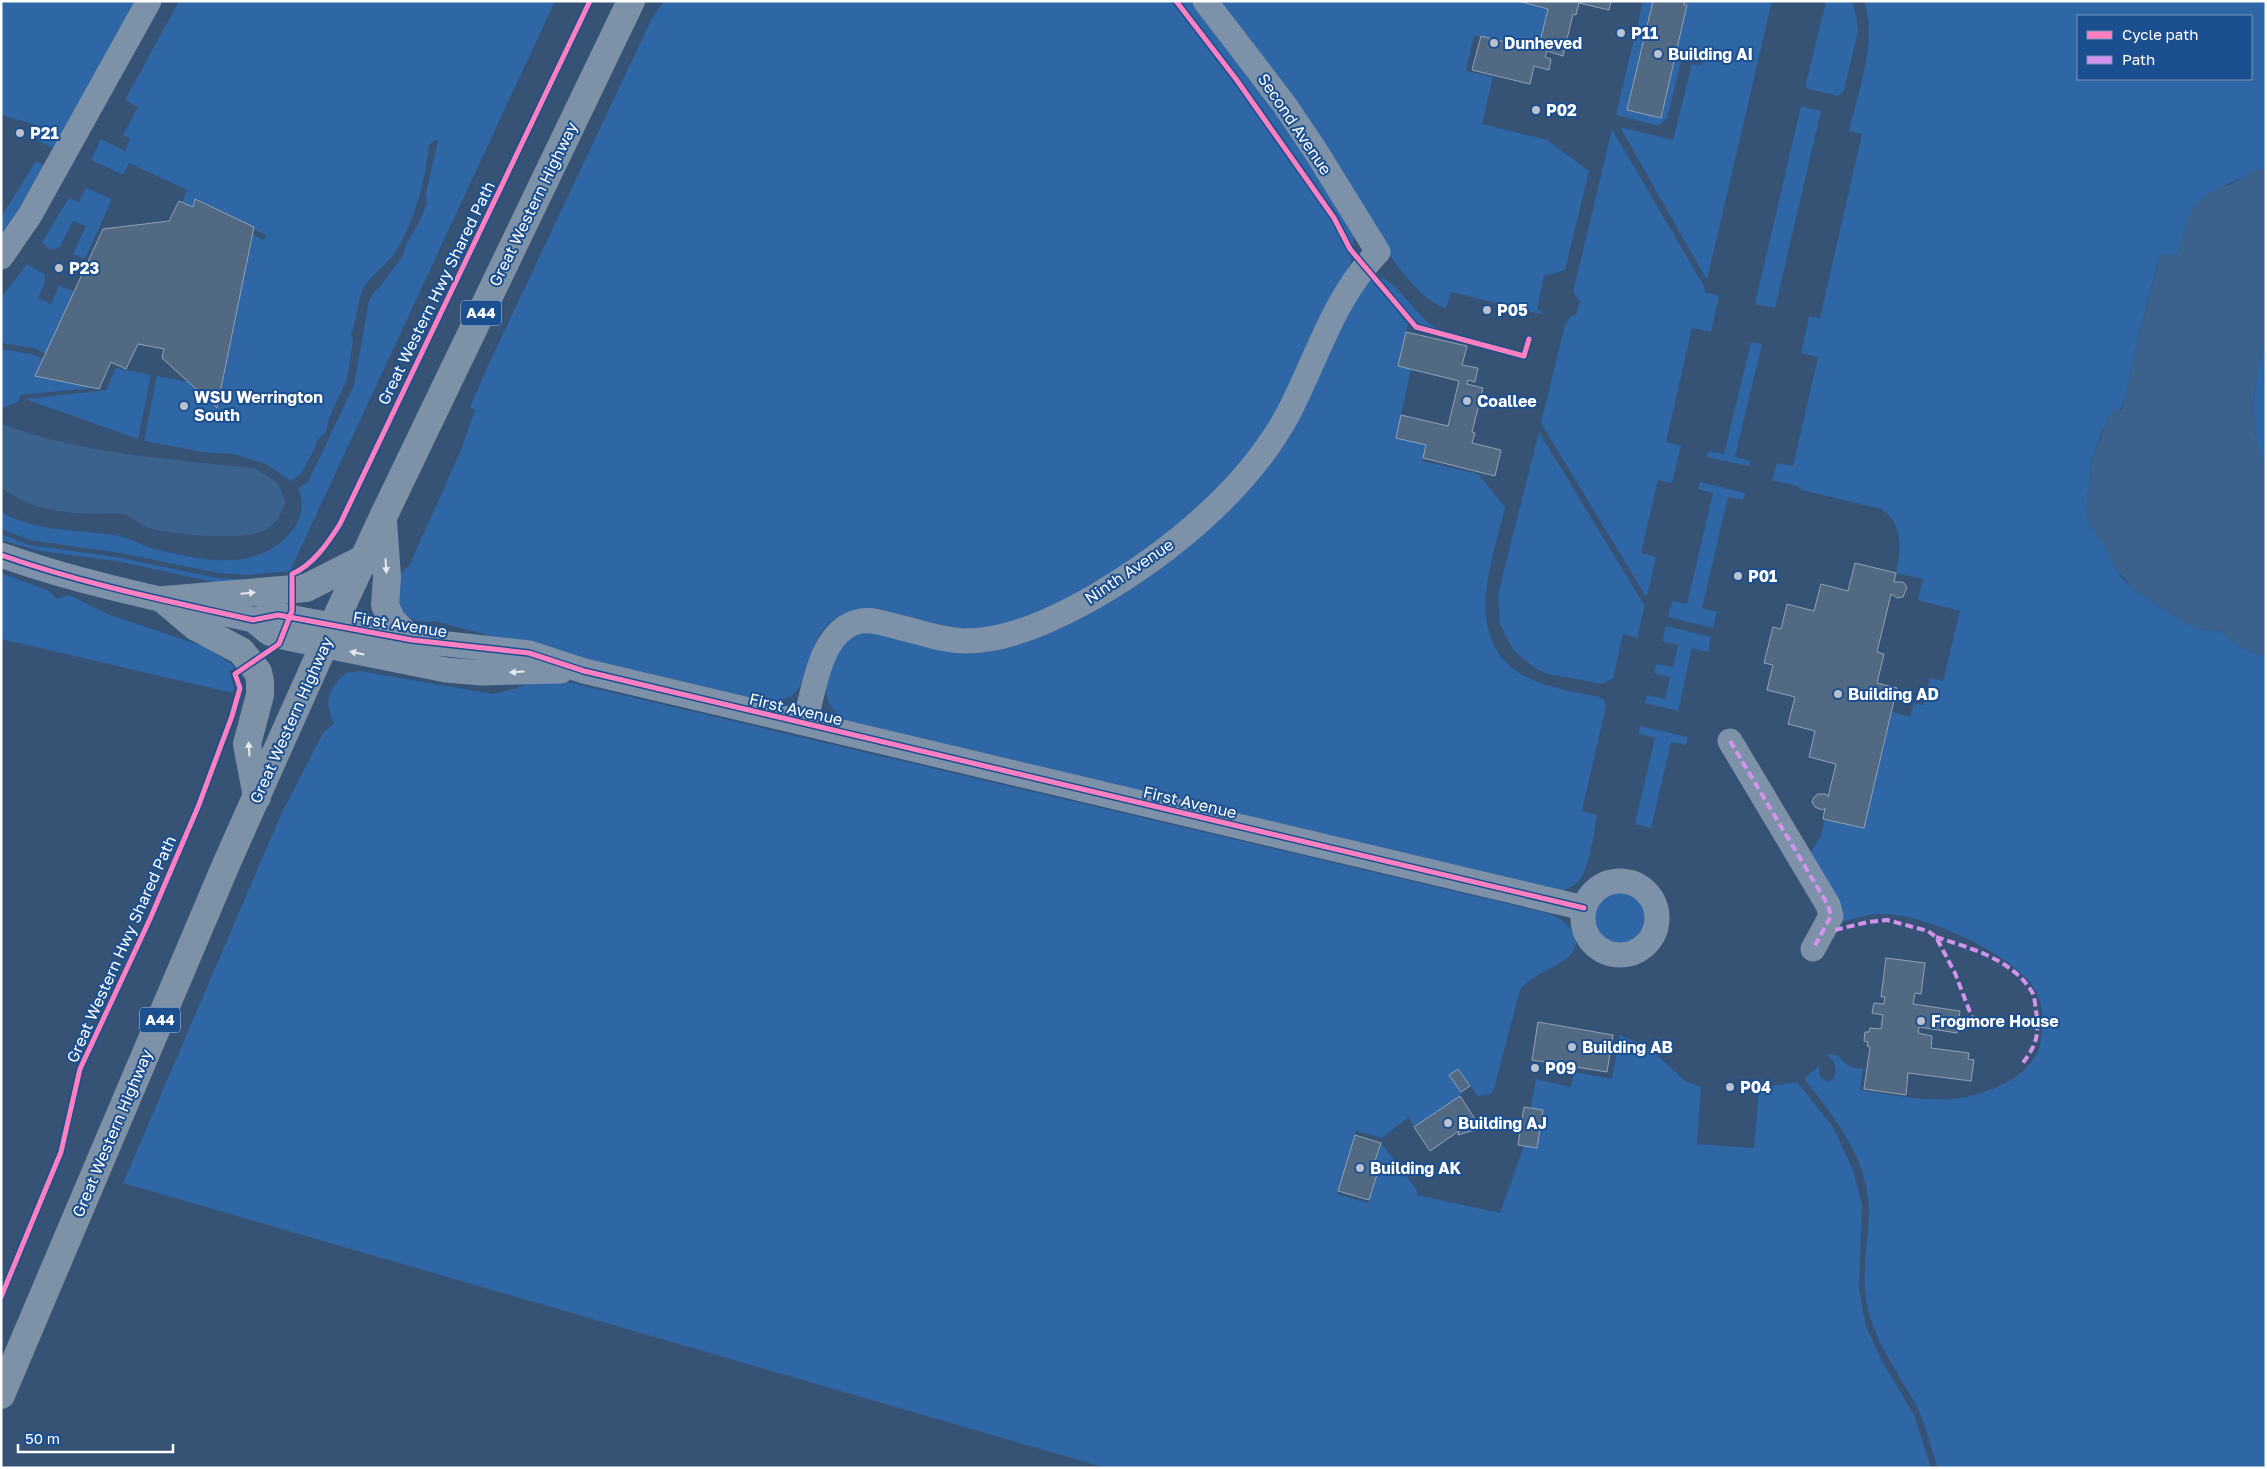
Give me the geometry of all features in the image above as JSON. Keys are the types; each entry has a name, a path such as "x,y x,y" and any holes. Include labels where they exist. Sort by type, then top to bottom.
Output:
{"highway":[{"name":"Great Western Highway","path":"1,1395 257,797 328,636 382,517 631,1"},
{"path":"382,517 387,578 385,605 392,621 412,640"},
{"path":"164,600 306,588 364,558"},
{"path":"164,600 196,627 242,651 258,672 260,695 247,744 257,797"}],"street":[{"path":"1,257 30,215 149,1"},
{"name":"Second Avenue","path":"1205,1 1284,104 1315,150 1378,252"},
{"name":"Ninth Avenue","path":"805,724 822,661 830,641 844,627 862,621 883,623 945,639 967,641 993,638 1019,631 1094,597 1150,560 1206,517 1258,458 1287,416 1332,318 1364,266 1378,252"},
{"name":"First Avenue","path":"1,555 43,570 253,620 269,633 412,640 529,653 584,672 1584,908"},
{"name":"First Avenue","path":"328,636 446,670 482,673 584,672"},
{"path":"1730,740 1828,905 1831,916 1813,950"}],"shaded area":[{"path":"1,1 136,1 55,149 38,141 40,126 1,115"},
{"path":"179,1 555,1 290,571 248,575 218,573 120,553 30,540 1,529 1,512 30,524 119,536 155,549 209,559 244,559 261,554 276,546 290,533 300,517 302,506 298,488 308,482 354,385 369,301 404,254 405,247 427,203 426,193 437,139 429,145 418,200 402,240 396,251 363,289 351,334 353,341 347,379 329,418 326,432 317,440 316,446 301,474 291,481 266,464 234,454 208,453 144,441 157,376 189,382 218,408 252,234 264,240 266,235 196,199 193,207 182,203 187,190 129,163 123,175 91,160 101,139 125,151 130,139 123,135 138,107 125,100"},
{"path":"664,1 1172,1 1249,103 1331,217 1351,257 1351,263 1326,307 1282,401 1251,450 1227,479 1197,509 1162,539 1124,566 1083,590 1043,610 1003,623 966,630 854,610 842,615 833,620 820,634 798,690 790,697 777,701 760,701 539,649 434,621 417,621 409,617 398,606 395,598 396,581 409,566 461,450 475,410 470,407 486,370 652,18"},
{"path":"1179,1 1193,1 1271,101 1354,232 1353,247 1337,215 1265,113"},
{"path":"1216,1 1518,1 1548,9 1538,50 1474,35 1466,71 1493,77 1482,124 1547,140 1589,171 1565,270 1544,276 1537,308 1544,315 1451,292 1446,308 1425,297 1398,267"},
{"path":"1643,1 1653,1 1646,30 1637,28"},
{"path":"1685,1 1772,1 1707,280 1620,127 1673,140 1692,64 1701,66 1704,54 1677,48 1687,6 1684,5"},
{"path":"1826,1 1852,1 1858,31 1844,91 1838,96 1805,88"},
{"path":"1864,1 2266,1 2266,170 2261,169 2223,186 2176,256 2166,254 2159,258 2137,342 2124,404 2102,430 2092,458 2086,509 2090,526 2101,539 2121,577 2135,591 2189,625 2200,629 2221,632 2239,646 2256,654 2266,656 2266,1468 1938,1468 1919,1411 1876,1334 1868,1309 1865,1273 1869,1214 1864,1176 1849,1141 1804,1079 1819,1066 1820,1077 1828,1082 1832,1080 1835,1074 1835,1067 1827,1055 1831,1054 1839,1056 1849,1066 1863,1069 1860,1090 1940,1100 1966,1097 1998,1087 2018,1075 2034,1059 2041,1041 2042,1010 2039,999 2034,988 2019,972 2004,960 1964,937 1920,920 1901,916 1872,914 1836,924 1810,853 1821,836 1825,819 1864,828 1892,712 1910,717 1914,703 1923,705 1930,678 1943,681 1960,611 1918,600 1923,579 1896,573 1900,546 1899,538 1894,522 1881,509 1801,490 1797,486 1772,480 1777,463 1793,466 1818,357 1801,353 1809,316 1820,318 1862,134 1849,131 1865,66 1869,33 1868,16"},
{"path":"1635,34 1681,62 1667,118 1658,126 1616,115"},
{"path":"1801,106 1821,111 1775,308 1755,304"},
{"path":"1612,129 1705,288 1704,292 1719,296 1711,332 1692,328 1666,442 1681,446 1672,483 1658,480 1641,553 1656,557 1647,596 1541,423 1565,325 1571,316 1576,315 1580,301 1574,294 1574,288"},
{"path":"36,161 44,165 32,190 1,236 1,217"},
{"path":"2261,169 2266,170 2266,335 2254,392 2255,433 2266,471 2266,656 2256,654 2239,646 2221,632 2200,629 2189,625 2135,591 2113,565 2100,539 2090,526 2086,509 2092,458 2109,416 2113,411 2122,409 2124,404 2137,342 2159,259 2163,254 2177,256 2190,213 2201,199 2251,172"},
{"path":"86,188 112,199 85,259 73,254 86,226 73,221 60,247 50,250 42,242 69,198 79,202"},
{"path":"27,264 45,275 45,282 38,298 51,304 59,285 75,292 46,354 34,348 1,343 1,298"},
{"path":"1379,277 1393,285 1424,318 1442,331 1416,324 1380,281"},
{"path":"1371,279 1408,324 1398,366 1411,369 1396,438 1426,445 1422,461 1478,474 1505,507 1489,576 1486,600 1487,622 1493,643 1506,662 1526,677 1552,687 1599,697 1604,700 1606,706 1582,811 1597,815 1588,860 1577,883 1559,891 848,722 834,711 827,697 826,687 830,666 841,648 856,635 871,632 964,649 1183,547 1329,347 1368,280"},
{"path":"2266,335 2266,471 2256,438 2254,403 2261,351"},
{"path":"1751,342 1762,344 1735,457 1750,461 1749,466 1707,457 1708,451 1724,454"},
{"path":"1,349 32,354 43,359 35,376 92,388 20,395 19,401 1,409"},
{"path":"116,368 151,375 138,439 25,399 106,390"},
{"path":"2,424 33,434 95,449 254,468 277,482 286,502 277,521 267,529 257,533 227,536 191,535 160,531 146,527 122,514 57,511 34,505 1,488"},
{"path":"1539,432 1645,604 1637,638 1623,634 1613,678 1603,684 1548,674 1536,669 1513,650 1500,624 1498,594"},
{"path":"1700,482 1745,493 1743,500 1728,497 1702,608 1717,612 1713,628 1668,617 1672,601 1687,604 1713,493 1698,489"},
{"path":"1,534 29,545 116,557 217,578 254,580 222,584 122,562 40,551 1,540"},
{"path":"1,573 49,591 57,599 67,595 110,615 205,647 236,667 229,671 234,688 233,693 1,639"},
{"path":"1666,626 1711,637 1708,652 1692,648 1678,711 1645,703 1647,695 1665,699 1670,677 1654,673 1656,664 1673,667 1678,645 1662,641"},
{"path":"360,671 493,694 517,688 537,679 559,680 1551,914 1569,926 1575,938 1575,946 1571,954 1564,960 1526,983 1520,990 1494,1089 1490,1094 1478,1096 1458,1069 1450,1075 1461,1092 1460,1096 1414,1127 1409,1117 1382,1138 1356,1131 1337,1194 1368,1203 1378,1169 1373,1167 1381,1143 1417,1190 1417,1195 1500,1213 1524,1146 1536,1079 1571,1087 1574,1072 1612,1079 1620,1035 1648,1047 1685,1081 1701,1087 1697,1144 1754,1148 1759,1088 1797,1082 1833,1127 1853,1170 1862,1204 1859,1289 1866,1326 1882,1361 1914,1415 1931,1468 1106,1468 123,1183 282,812 323,733 334,723 328,702 331,690 346,673"},
{"path":"1640,726 1688,737 1686,745 1671,742 1651,828 1635,824 1655,738 1639,734"},
{"path":"1620,892 1630,894 1639,900 1645,909 1647,919 1645,929 1639,938 1630,944 1620,946 1610,944 1601,938 1595,929 1593,919 1595,909 1601,900 1610,894"}],"building":[{"name":"Dunheved","path":"1518,1 1611,1 1609,10 1579,3 1576,15 1573,14 1563,56 1547,51 1545,57 1551,59 1549,70 1534,66 1530,84 1472,70 1481,36 1538,50 1548,9"},
{"name":"Building AI","path":"1653,1 1685,1 1684,5 1687,5 1661,118 1627,110"},
{"path":"195,199 254,227 217,408 162,358 164,349 138,344 126,369 111,362 99,389 35,376 103,229 169,221 179,201 193,207"},
{"name":"Coallee","path":"1406,332 1467,346 1462,365 1478,368 1475,382 1468,380 1467,384 1483,388 1472,432 1475,433 1472,443 1501,450 1495,476 1423,458 1426,445 1396,438 1401,415 1448,426 1459,381 1398,366"},
{"name":"Building AD","path":"1855,563 1896,573 1894,582 1903,582 1907,587 1903,597 1897,598 1891,594 1877,652 1884,654 1877,683 1897,688 1864,828 1823,819 1825,808 1822,810 1815,807 1812,802 1814,797 1818,794 1826,794 1828,797 1836,764 1809,757 1815,731 1788,724 1795,697 1767,690 1773,665 1764,663 1773,627 1781,629 1787,604 1814,611 1821,584 1848,591"},
{"name":"Frogmore House","path":"1886,958 1925,963 1921,994 1915,993 1913,1004 1960,1011 1957,1033 1919,1027 1918,1033 1932,1036 1931,1048 1969,1053 1968,1059 1974,1060 1971,1081 1908,1073 1906,1095 1864,1089 1870,1047 1867,1046 1868,1042 1864,1041 1865,1032 1869,1032 1870,1028 1881,1029 1883,1015 1872,1013 1874,1003 1884,1004 1885,997 1881,997"},
{"name":"Building AB","path":"1538,1022 1613,1035 1607,1072 1532,1060"},
{"name":"Building AJ","path":"1458,1069 1470,1086 1461,1092 1449,1075"},
{"name":"Building AJ","path":"1460,1096 1475,1119 1478,1129 1458,1135 1459,1131 1430,1151 1414,1127"},
{"path":"1524,1107 1543,1110 1537,1148 1518,1145"},
{"name":"Building AK","path":"1355,1135 1381,1143 1373,1167 1379,1168 1369,1200 1338,1191"}],"marked path":[{"path":"1730,741 1828,905 1831,916 1813,949"},
{"path":"1835,930 1868,922 1887,920 1928,931 1936,937 1955,973 1976,1028"},
{"path":"1936,937 1989,956 2002,963 2024,981 2032,992 2037,1019 2037,1033 2034,1045 2022,1064"}],"cycle path":[{"name":"Great Western Hwy Shared Path","path":"1,1297 61,1152 80,1069 150,919 198,807 232,716 240,688 235,674 279,644 292,611 292,574 313,559 325,546 340,524 590,1"},
{"path":"1176,1 1236,79 1334,218 1350,249 1416,327 1524,356 1529,339"},
{"path":"1,555 94,583 253,620 278,615 412,640 529,653 584,671 1584,908"}],"place":[{"name":"P11","path":"1621,33"},
{"name":"Dunheved","path":"1494,43"},
{"name":"Building AI","path":"1658,54"},
{"name":"P02","path":"1536,110"},
{"name":"P21","path":"20,133"},
{"name":"P23","path":"59,268"},
{"name":"P05","path":"1487,310"},
{"name":"Coallee","path":"1467,401"},
{"name":"WSU Werrington South","path":"184,406"},
{"name":"P01","path":"1738,576"},
{"name":"Building AD","path":"1838,694"},
{"name":"Frogmore House","path":"1921,1021"},
{"name":"Building AB","path":"1572,1047"},
{"name":"P09","path":"1535,1068"},
{"name":"P04","path":"1730,1087"},
{"name":"Building AJ","path":"1448,1123"},
{"name":"Building AK","path":"1360,1168"}]}
